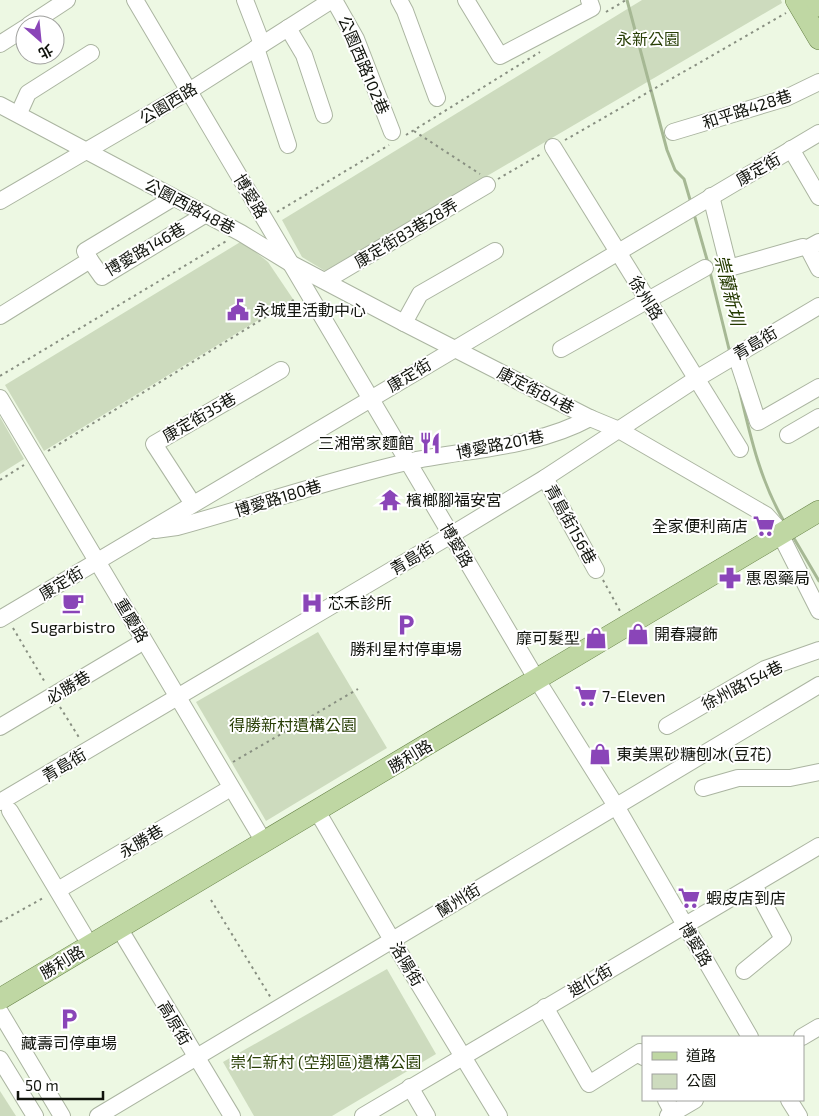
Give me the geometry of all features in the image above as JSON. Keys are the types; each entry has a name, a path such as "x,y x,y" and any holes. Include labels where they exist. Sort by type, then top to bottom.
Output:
{"main road":[{"path":"808,3 819,39"},
{"name":"勝利路","path":"0,999 819,511"}],"street":[{"path":"44,15 67,0"},
{"name":"博愛路","path":"135,0 537,680 616,806 749,1036"},
{"path":"245,0 288,145"},
{"name":"公園西路","path":"0,201 189,91 333,0"},
{"name":"公園西路102巷","path":"333,0 356,38 398,136"},
{"path":"399,0 405,11 437,98"},
{"path":"473,2 500,56 595,7"},
{"path":"288,28 304,55 324,115"},
{"path":"0,44 15,34"},
{"path":"19,113 28,93 91,53"},
{"name":"和平路428巷","path":"673,132 786,98 819,82"},
{"name":"公園西路48巷","path":"1,106 19,113 173,198 241,233 290,263 404,323"},
{"name":"康定街","path":"5,621 193,504 819,133"},
{"name":"徐州路","path":"553,147 740,449"},
{"path":"791,150 819,197"},
{"name":"康定街83巷28弄","path":"325,281 490,184"},
{"path":"0,316 90,260 85,251 173,198"},
{"path":"698,204 729,268 803,247"},
{"name":"博愛路146巷","path":"90,260 102,277 206,214"},
{"path":"819,242 808,248 819,269"},
{"path":"404,323 420,294 494,251"},
{"path":"561,349 705,268"},
{"name":"青島街","path":"5,807 177,697 545,478 696,379 819,306"},
{"name":"康定街84巷","path":"404,323 590,418 619,430"},
{"path":"731,358 758,422 819,387"},
{"name":"康定街35巷","path":"193,504 154,444 281,370"},
{"name":"重慶路","path":"0,398 264,842"},
{"path":"788,435 819,417"},
{"name":"博愛路201巷","path":"408,462 550,435 590,418"},
{"path":"619,430 766,515 776,526 786,532 819,612"},
{"name":"博愛路180巷","path":"148,531 177,527 337,480 408,462"},
{"name":"青島街156巷","path":"545,478 596,570"},
{"name":"必勝巷","path":"0,727 136,646"},
{"name":"徐州路154巷","path":"667,726 765,669 819,650"},
{"name":"蘭州街","path":"98,1116 819,686"},
{"path":"703,788 738,778 755,780 790,778 819,772"},
{"name":"永勝巷","path":"58,890 224,792"},
{"path":"5,807 58,890 84,935"},
{"name":"洛陽街","path":"318,811 392,940 499,1116"},
{"name":"迪化街","path":"363,1116 544,1007 819,846"},
{"path":"744,971 783,939 754,884"},
{"name":"高原街","path":"119,928 232,1116"},
{"path":"544,1007 588,1084 642,1054"},
{"path":"0,1012 62,1116"},
{"path":"804,1036 819,1027"},
{"path":"0,1059 34,1116"},
{"path":"410,1087 427,1116"},
{"path":"669,1110 693,1101"},
{"path":"790,1101 799,1116"}],"path":[{"path":"595,7 620,3 626,0"},
{"path":"414,131 490,184 646,92 808,3"},
{"path":"265,219 398,136 414,131 547,48"},
{"path":"0,376 241,233"},
{"path":"0,480 307,292"},
{"path":"596,570 628,625"},
{"path":"5,621 80,739"},
{"path":"228,764 358,689"},
{"path":"0,922 58,890"},
{"path":"211,900 274,1002"}],"green space":[{"name":"永新公園","path":"642,0 781,0 782,3 325,271 302,257 282,220"},
{"path":"242,241 268,262 293,299 44,451 5,385"},
{"path":"0,417 24,459 0,474"},
{"name":"得勝新村遺構公園","path":"318,632 387,748 266,821 196,702"},
{"name":"崇仁新村 (空翔區)遺構公園","path":"387,969 436,1054 332,1116 254,1116 223,1062"},
{"path":"0,1091 16,1116 0,1116"}],"waterway":[{"name":"崇蘭新圳","path":"627,0 667,150 675,170 684,179 691,203"},
{"name":"崇蘭新圳","path":"694,214 708,263"},
{"name":"崇蘭新圳","path":"710,272 730,353"},
{"name":"崇蘭新圳","path":"739,388 762,474 785,523"},
{"name":"崇蘭新圳","path":"792,535 819,581"}],"place":[{"name":"永城里活動中心","path":"238,310"},
{"name":"三湘常家麵館","path":"430,443"},
{"name":"檳榔腳福安宮","path":"390,500"},
{"name":"全家便利商店","path":"764,526"},
{"name":"惠恩藥局","path":"730,578"},
{"name":"Sugarbistro","path":"73,603"},
{"name":"芯禾診所","path":"312,603"},
{"name":"勝利星村停車場","path":"406,625"},
{"name":"開春寢飾","path":"638,634"},
{"name":"靡可髮型","path":"596,638"},
{"name":"7-Eleven","path":"586,696"},
{"name":"東美黑砂糖刨冰(豆花)","path":"600,754"},
{"name":"蝦皮店到店","path":"689,898"},
{"name":"藏壽司停車場","path":"69,1019"}]}
